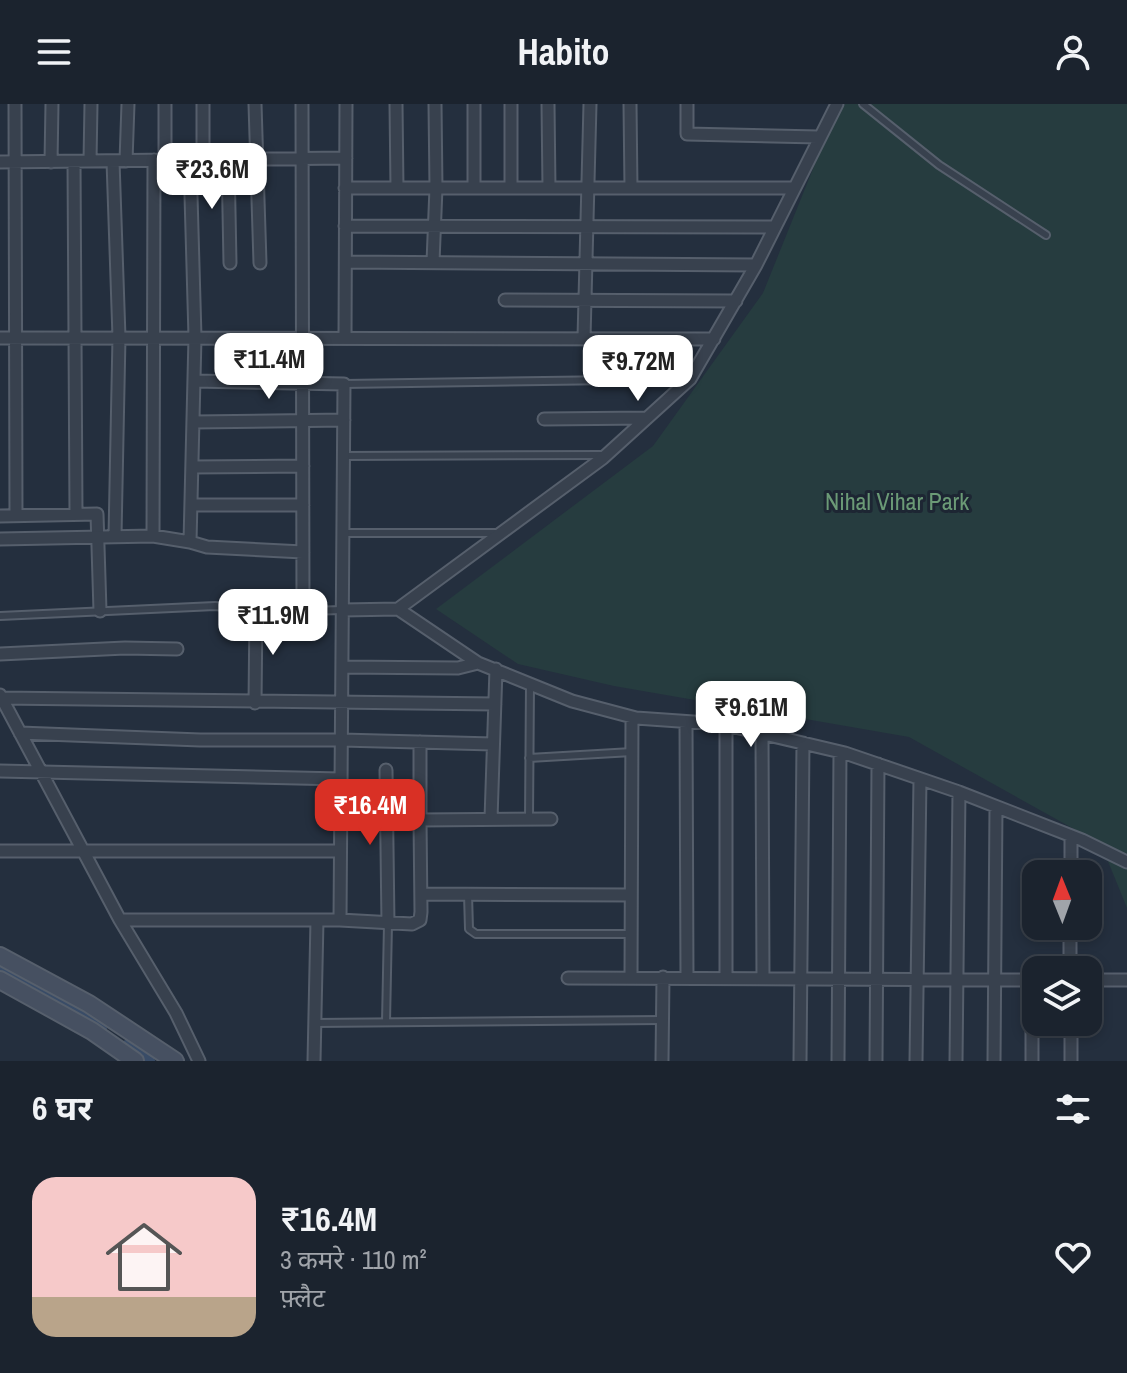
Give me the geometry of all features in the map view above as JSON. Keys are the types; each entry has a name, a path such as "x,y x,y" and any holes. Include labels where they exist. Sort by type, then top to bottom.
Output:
{"street":[{"path":"15,104 16,515"},
{"path":"51,162 52,104"},
{"path":"90,161 91,104"},
{"path":"126,161 128,104"},
{"path":"153,536 159,160 165,104"},
{"path":"190,542 197,160 203,104"},
{"path":"255,104 260,263"},
{"path":"302,104 303,611"},
{"path":"345,337 346,104"},
{"path":"396,104 397,188"},
{"path":"433,262 435,104"},
{"path":"474,104 474,188"},
{"path":"511,104 511,188"},
{"path":"548,104 549,188"},
{"path":"584,338 590,104"},
{"path":"630,104 631,188"},
{"path":"687,104 687,134 818,137"},
{"path":"398,609 607,454 690,379 756,265 837,104"},
{"path":"0,162 346,158"},
{"path":"228,159 230,263"},
{"path":"113,161 119,337 115,536"},
{"path":"74,162 76,513"},
{"path":"345,188 793,188"},
{"path":"345,226 774,227"},
{"path":"346,262 756,265"},
{"path":"505,300 736,301"},
{"path":"0,338 714,339"},
{"path":"195,381 344,384 340,920"},
{"path":"544,419 647,418"},
{"path":"194,422 344,420"},
{"path":"193,467 303,466"},
{"path":"192,505 303,505"},
{"path":"0,516 97,514 100,611"},
{"path":"0,539 153,536 207,547 303,552"},
{"path":"343,610 398,609 478,663 572,701 632,717 726,725 840,752 959,792 1071,836 1127,862"},
{"path":"255,703 256,610"},
{"path":"0,654 125,648 177,649"},
{"path":"342,667 458,668 478,663"},
{"path":"491,819 496,669"},
{"path":"199,1061 176,1013 120,920 1,697 255,703 495,704"},
{"path":"631,977 632,717"},
{"path":"686,722 687,977"},
{"path":"726,725 726,978"},
{"path":"20,733 200,740 493,744"},
{"path":"762,734 763,978"},
{"path":"120,920 340,920 412,924 420,920 420,742"},
{"path":"800,1061 803,743"},
{"path":"838,1061 840,752"},
{"path":"876,1061 878,764"},
{"path":"386,770 388,924"},
{"path":"0,771 341,779"},
{"path":"916,1061 920,779"},
{"path":"956,1061 959,792"},
{"path":"994,1061 996,807"},
{"path":"420,820 551,819"},
{"path":"1071,836 1071,860"},
{"path":"0,851 340,851"},
{"path":"421,894 631,895"},
{"path":"314,1061 317,920"},
{"path":"0,956 89,1004 175,1061"},
{"path":"662,1061 663,977"},
{"path":"568,978 1022,980"},
{"path":"0,980 92,1031 135,1061"},
{"path":"1102,980 1127,980"},
{"path":"1032,1061 1033,1036"},
{"path":"1071,1036 1071,1061"}],"lane":[{"path":"863,104 939,165 1046,235"},
{"path":"344,384 690,379"},
{"path":"343,456 607,454"},
{"path":"343,533 502,533"},
{"path":"0,616 215,606 256,610 343,610"},
{"path":"529,819 530,684"},
{"path":"529,758 632,752"},
{"path":"468,894 469,929 476,934 631,934"},
{"path":"386,1022 388,924"},
{"path":"314,1023 663,1020"}],"green space":[{"name":"Nihal Vihar Park","path":"845,104 1127,104 1127,908 1101,844 909,737 614,686 518,664 436,609 653,446 763,293 827,134"}],"waterway":[{"path":"0,971 78,1013 101,1029"},
{"path":"127,1046 149,1061"}]}
